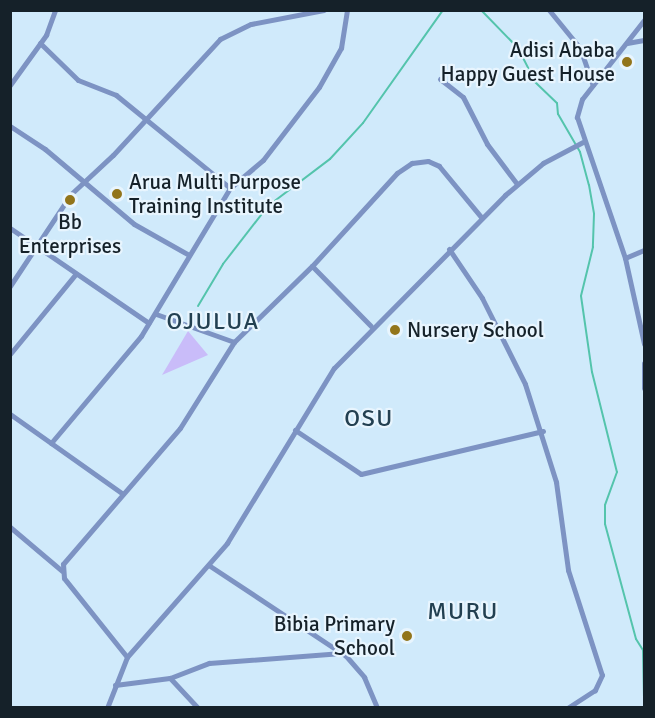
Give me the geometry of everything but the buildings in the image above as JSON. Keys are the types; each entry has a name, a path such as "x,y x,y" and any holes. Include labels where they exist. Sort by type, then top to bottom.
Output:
{"street":[{"path":"10,85 13,74 40,44 55,10"},
{"path":"10,286 35,245 83,180 113,155 142,120 220,39 251,24 324,10"},
{"path":"51,442 131,350 156,314 189,255 231,188 263,160 334,64 341,48 347,10"},
{"path":"549,10 576,42 594,85"},
{"path":"645,20 578,106 583,142 625,258 645,344"},
{"path":"627,43 645,40"},
{"path":"40,44 78,80 116,95 142,120 231,188"},
{"path":"440,79 463,97 487,144 517,184"},
{"path":"10,126 83,180 134,224 189,255"},
{"path":"107,708 128,657 210,566 257,497 334,368 371,326 517,184 543,163 583,142"},
{"path":"62,571 65,560 188,418 234,342 312,266 397,173 412,163 428,161 439,166 481,217"},
{"path":"10,228 75,275 149,323"},
{"path":"449,249 482,298 525,384 543,431 556,482 568,570 602,675 595,690 567,708"},
{"path":"625,258 645,250"},
{"path":"312,266 371,326"},
{"path":"10,354 75,275"},
{"path":"156,314 234,342"},
{"path":"645,363 645,388"},
{"path":"10,414 123,494"},
{"path":"295,430 361,474 543,431"},
{"path":"10,527 62,571 128,657"},
{"path":"210,566 342,653 357,666 377,708"},
{"path":"116,685 170,678 209,663 342,653"},
{"path":"170,678 198,708"}],"shaded area":[{"path":"188,331 208,355 162,375"}],"waterway":[{"path":"198,306 223,264 268,206 330,159 363,123 443,10"},
{"path":"481,10 518,48 535,82 557,103 558,114 580,152 589,185 594,214 593,247 581,296 592,372 617,472 605,505 605,524 636,639 643,650 644,696"}],"place":[{"name":"Adisi Ababa Happy Guest House","path":"627,62"},
{"name":"Arua Multi Purpose Training Institute","path":"117,194"},
{"name":"Bb Enterprises","path":"70,200"},
{"name":"Nursery School","path":"395,330"},
{"name":"Bibia Primary School","path":"407,636"}],"district":[{"name":"OJULUA","path":"213,322"},
{"name":"OSU","path":"369,419"},
{"name":"MURU","path":"463,612"}]}
